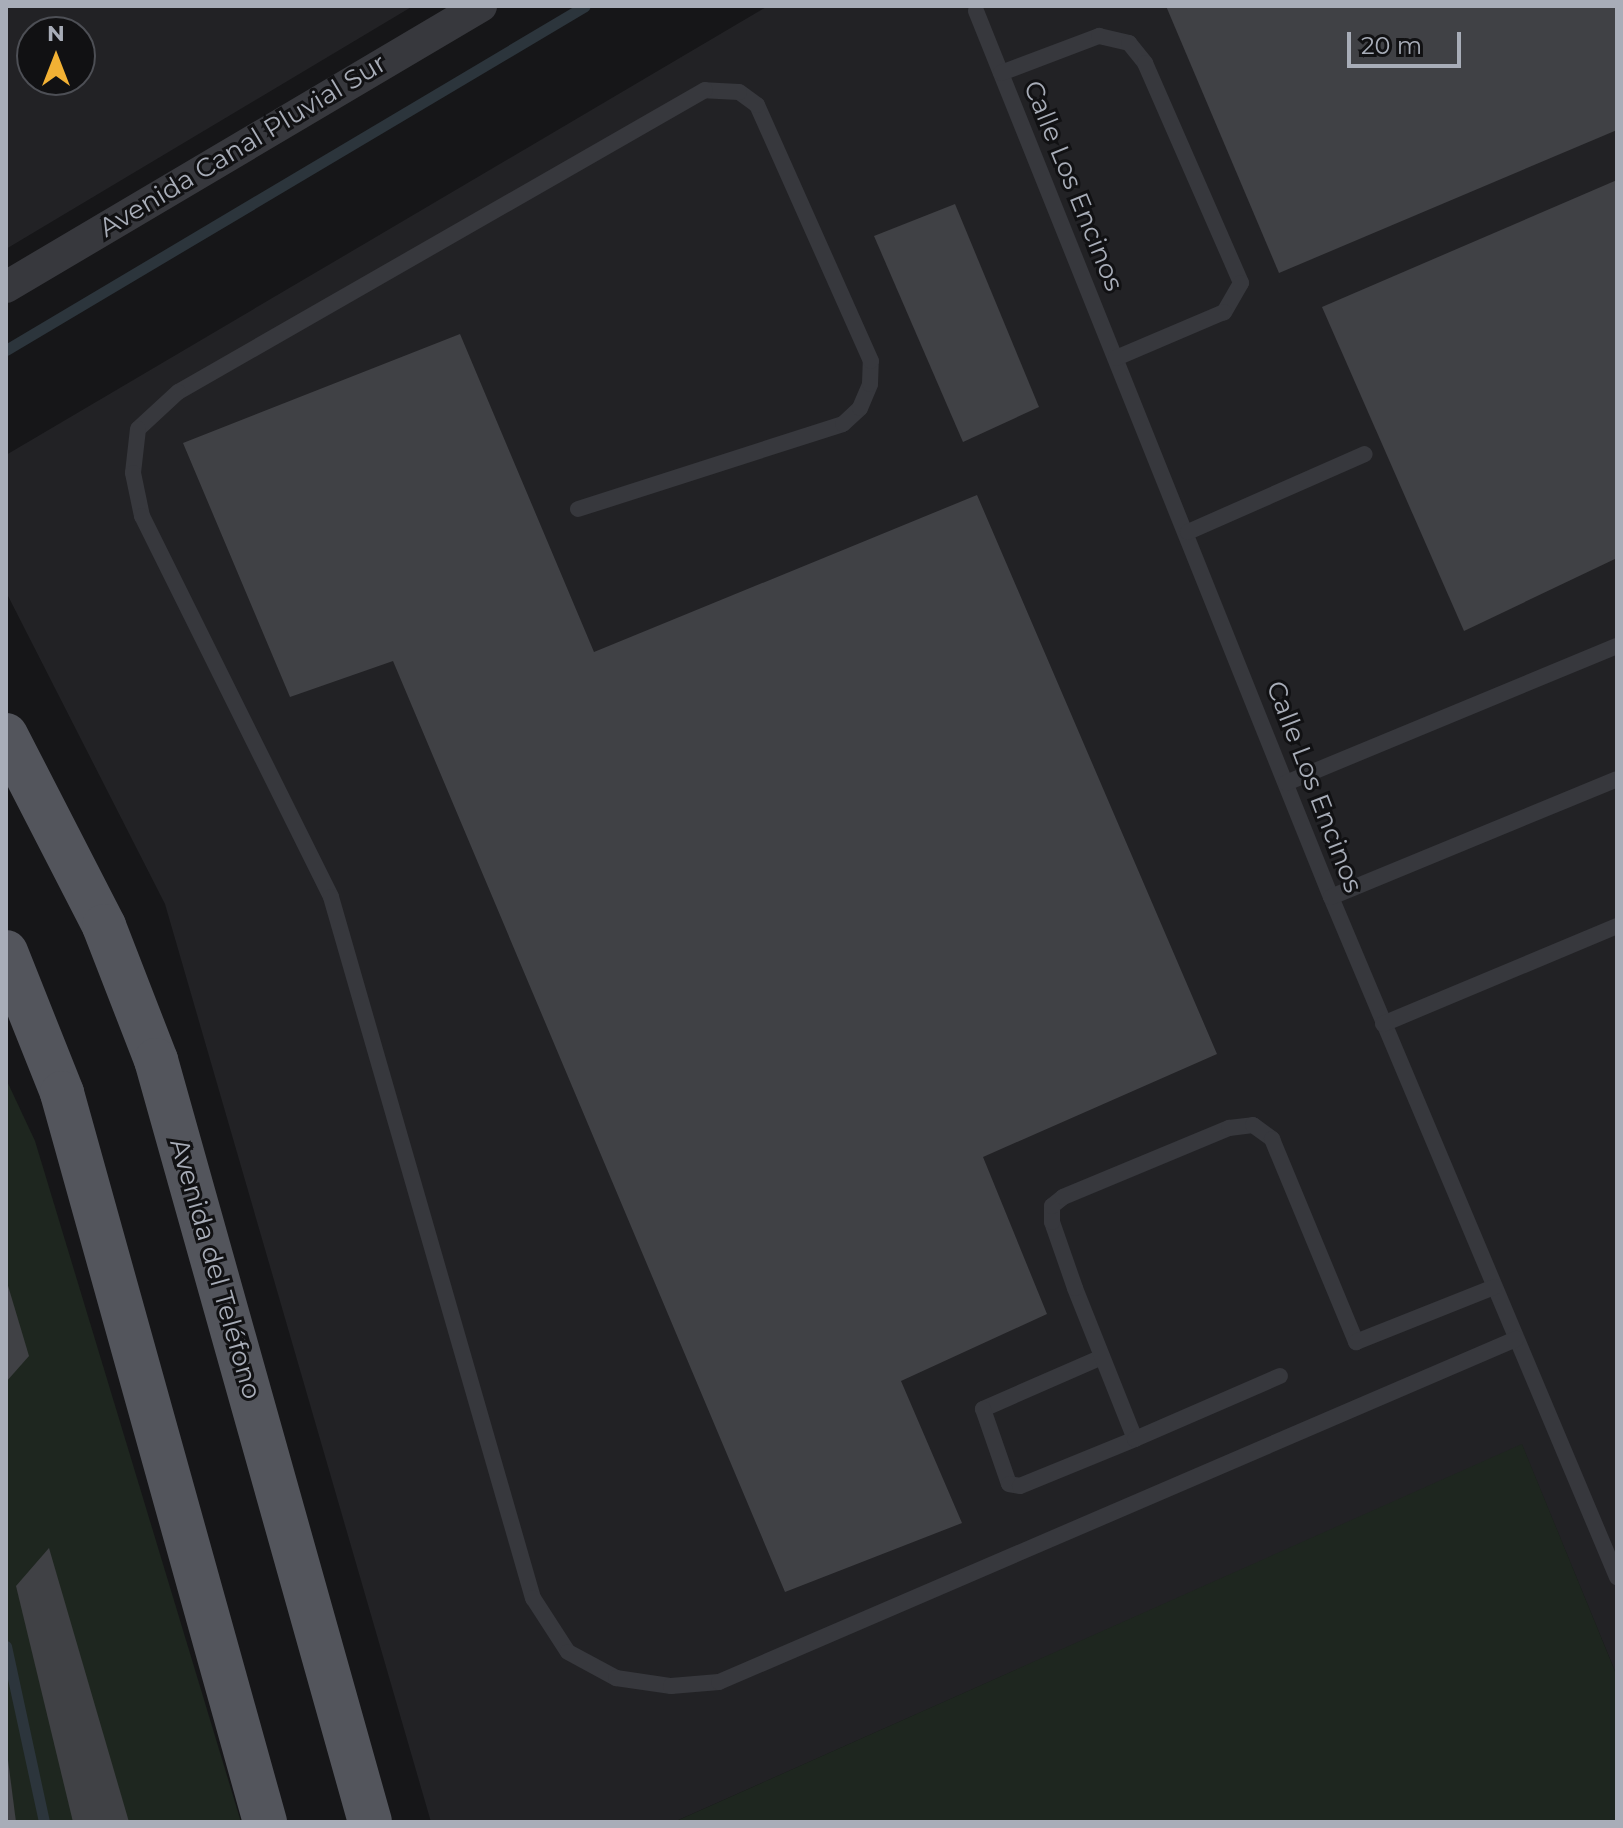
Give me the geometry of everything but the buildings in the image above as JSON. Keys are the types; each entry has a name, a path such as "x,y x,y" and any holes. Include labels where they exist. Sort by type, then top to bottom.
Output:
{"main road":[{"name":"Avenida del Teléfono","path":"6,735 104,926 156,1060 370,1822"},
{"path":"6,952 62,1093 265,1822"}],"street":[{"name":"Avenida Canal Pluvial Sur","path":"6,287 481,6"}],"lane":[{"name":"Calle Los Encinos","path":"976,11 1188,532 1331,897 1617,1577"},
{"path":"1001,73 1099,36 1129,43 1145,63 1241,283 1224,312 1116,358"},
{"path":"578,509 843,424 860,408 870,384 871,361 757,105 739,92 705,90 178,392 138,429 133,473 142,516 331,897 529,1585 568,1652 616,1678 671,1686 719,1682 1516,1339"},
{"path":"1188,532 1365,454"},
{"path":"1286,783 1617,646"},
{"path":"1331,897 1617,779"},
{"path":"1383,1024 1617,926"},
{"path":"1135,1439 1052,1222 1052,1206 1063,1197 1229,1128 1253,1125 1272,1139 1356,1342 1494,1287"},
{"path":"1102,1357 983,1409 1002,1476 1020,1486 1280,1376"}],"shaded area":[{"path":"6,6 413,6 6,249"},
{"path":"768,6 1617,6 1617,1676 1522,1445 674,1822 431,1822 165,904 6,592 6,455"},
{"path":"6,1079 35,1141 241,1822 6,1822"},
{"path":"1522,1444 1617,1676 1617,1822 674,1822"}],"waterway":[{"path":"6,350 585,6"},
{"path":"6,1646 44,1822"}]}
